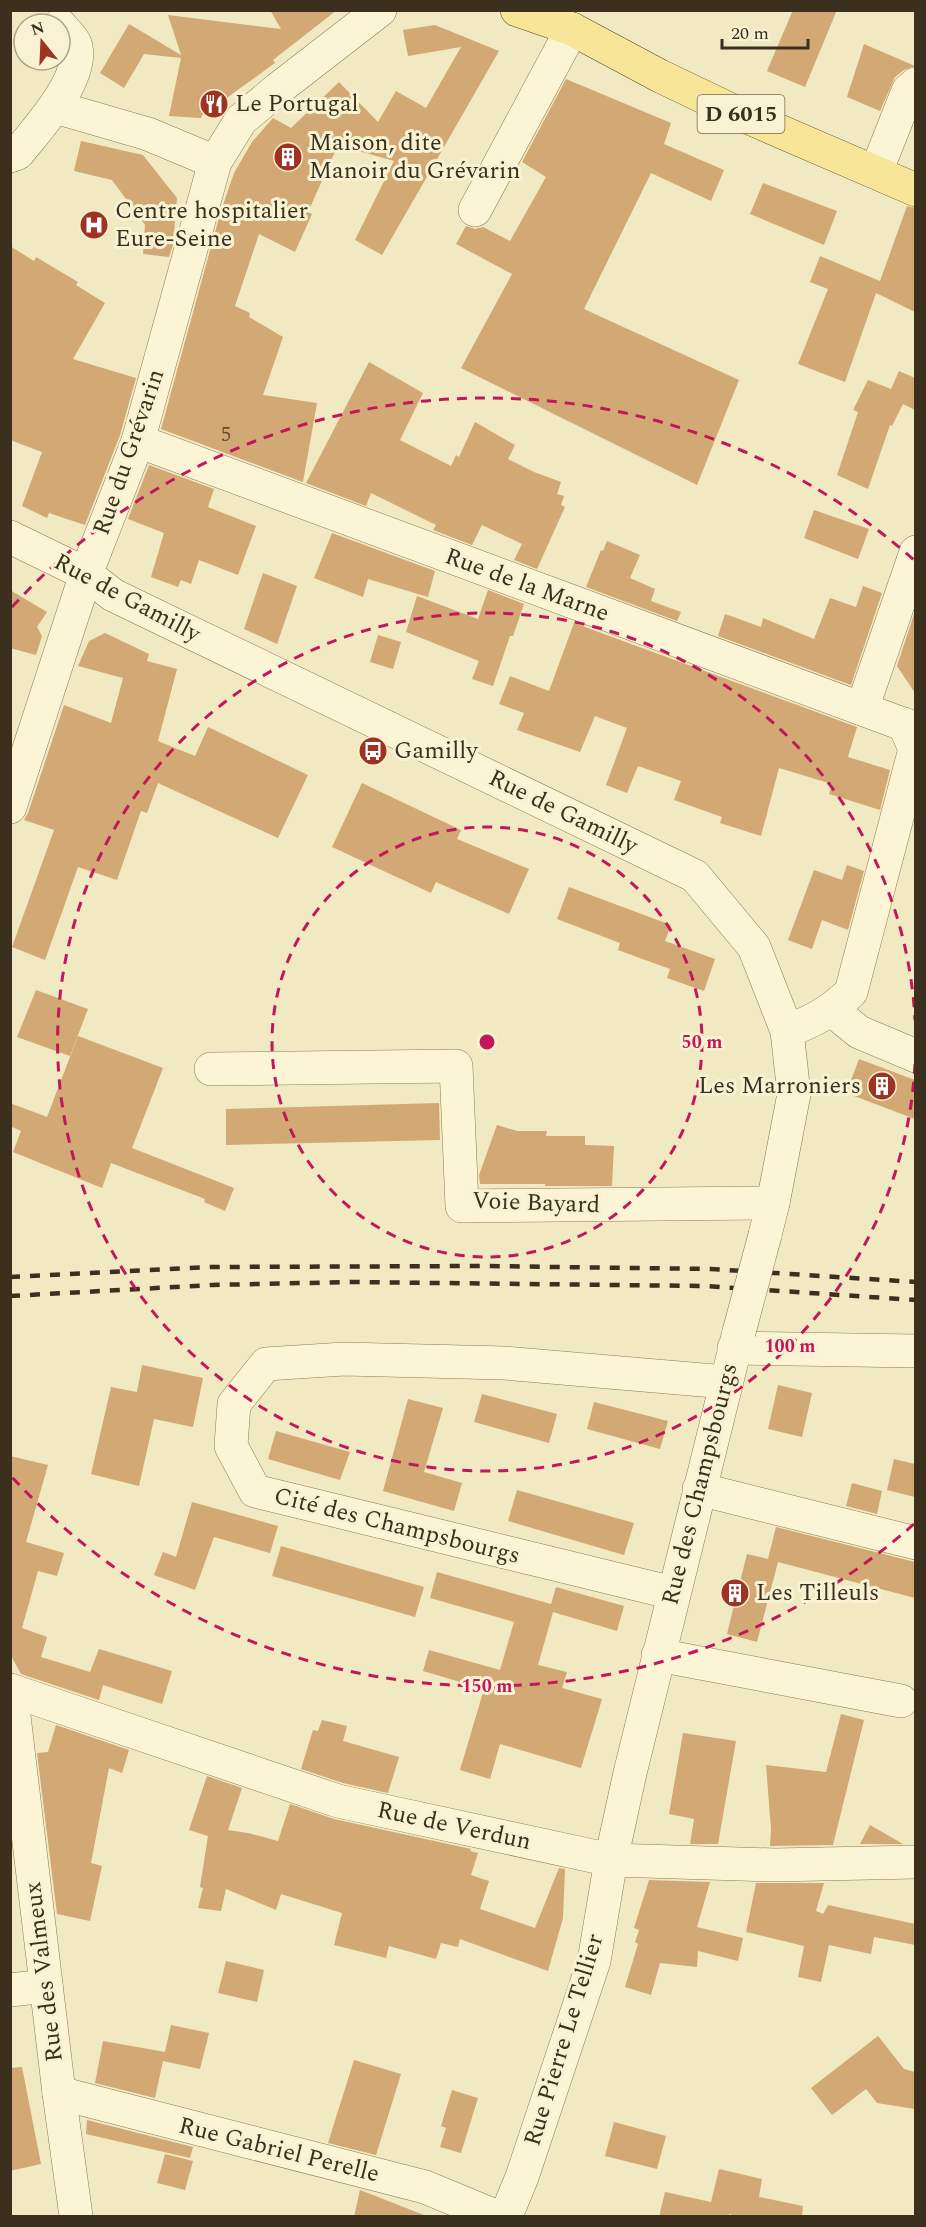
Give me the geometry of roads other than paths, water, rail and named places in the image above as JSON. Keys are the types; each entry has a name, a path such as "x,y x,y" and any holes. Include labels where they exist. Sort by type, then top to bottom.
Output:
{"main road":[{"name":"D 6015","path":"517,10 565,20 660,76 731,110 915,190"}],"street":[{"name":"Rue du Grévarin","path":"10,807 22,735 138,441 215,162 241,120 380,10"},
{"path":"476,210 565,20"},
{"path":"10,156 18,153 55,107 77,65 76,45 72,40"},
{"path":"876,172 908,91 915,84"},
{"path":"55,107 148,134 215,162"},
{"name":"Rue de la Marne","path":"138,441 910,727"},
{"name":"Rue de Gamilly","path":"10,537 86,574 113,595 695,876 754,947 787,1031"},
{"path":"862,709 915,552"},
{"path":"787,1031 812,1022 832,1010 850,992 915,749 910,727"},
{"path":"832,1010 859,1032 915,1056"},
{"name":"Rue des Champsbourgs","path":"611,1860 673,1593 773,1203 794,1094 787,1031"},
{"name":"Voie Bayard","path":"211,1069 456,1066 462,1206 773,1203"},
{"path":"737,1340 915,1351"},
{"name":"Cité des Champsbourgs","path":"673,1593 255,1491 231,1446 234,1404 266,1364 344,1359 504,1363 726,1382"},
{"path":"699,1489 915,1543"},
{"path":"658,1655 901,1701"},
{"name":"Rue de Verdun","path":"11,1690 338,1801 611,1860 775,1864 915,1862"},
{"name":"Rue des Valmeux","path":"11,1690 58,2093 75,2217"},
{"name":"Rue Pierre Le Tellier","path":"506,2217 522,2177 594,1961 611,1860"},
{"path":"10,1990 46,1986"},
{"name":"Rue Gabriel Perelle","path":"58,2093 426,2187 495,2217"}],"railway":[{"path":"10,1277 211,1267 483,1266 711,1269 916,1282"},
{"path":"10,1296 212,1285 350,1282 705,1286 916,1300"}],"place":[{"name":"Le Portugal","path":"214,104"},
{"name":"Maison, dite Manoir du Grévarin","path":"288,157"},
{"name":"Centre hospitalier Eure-Seine","path":"94,225"},
{"name":"Gamilly","path":"373,751"},
{"name":"Les Marroniers","path":"882,1086"},
{"name":"Les Tilleuls","path":"735,1593"}]}
